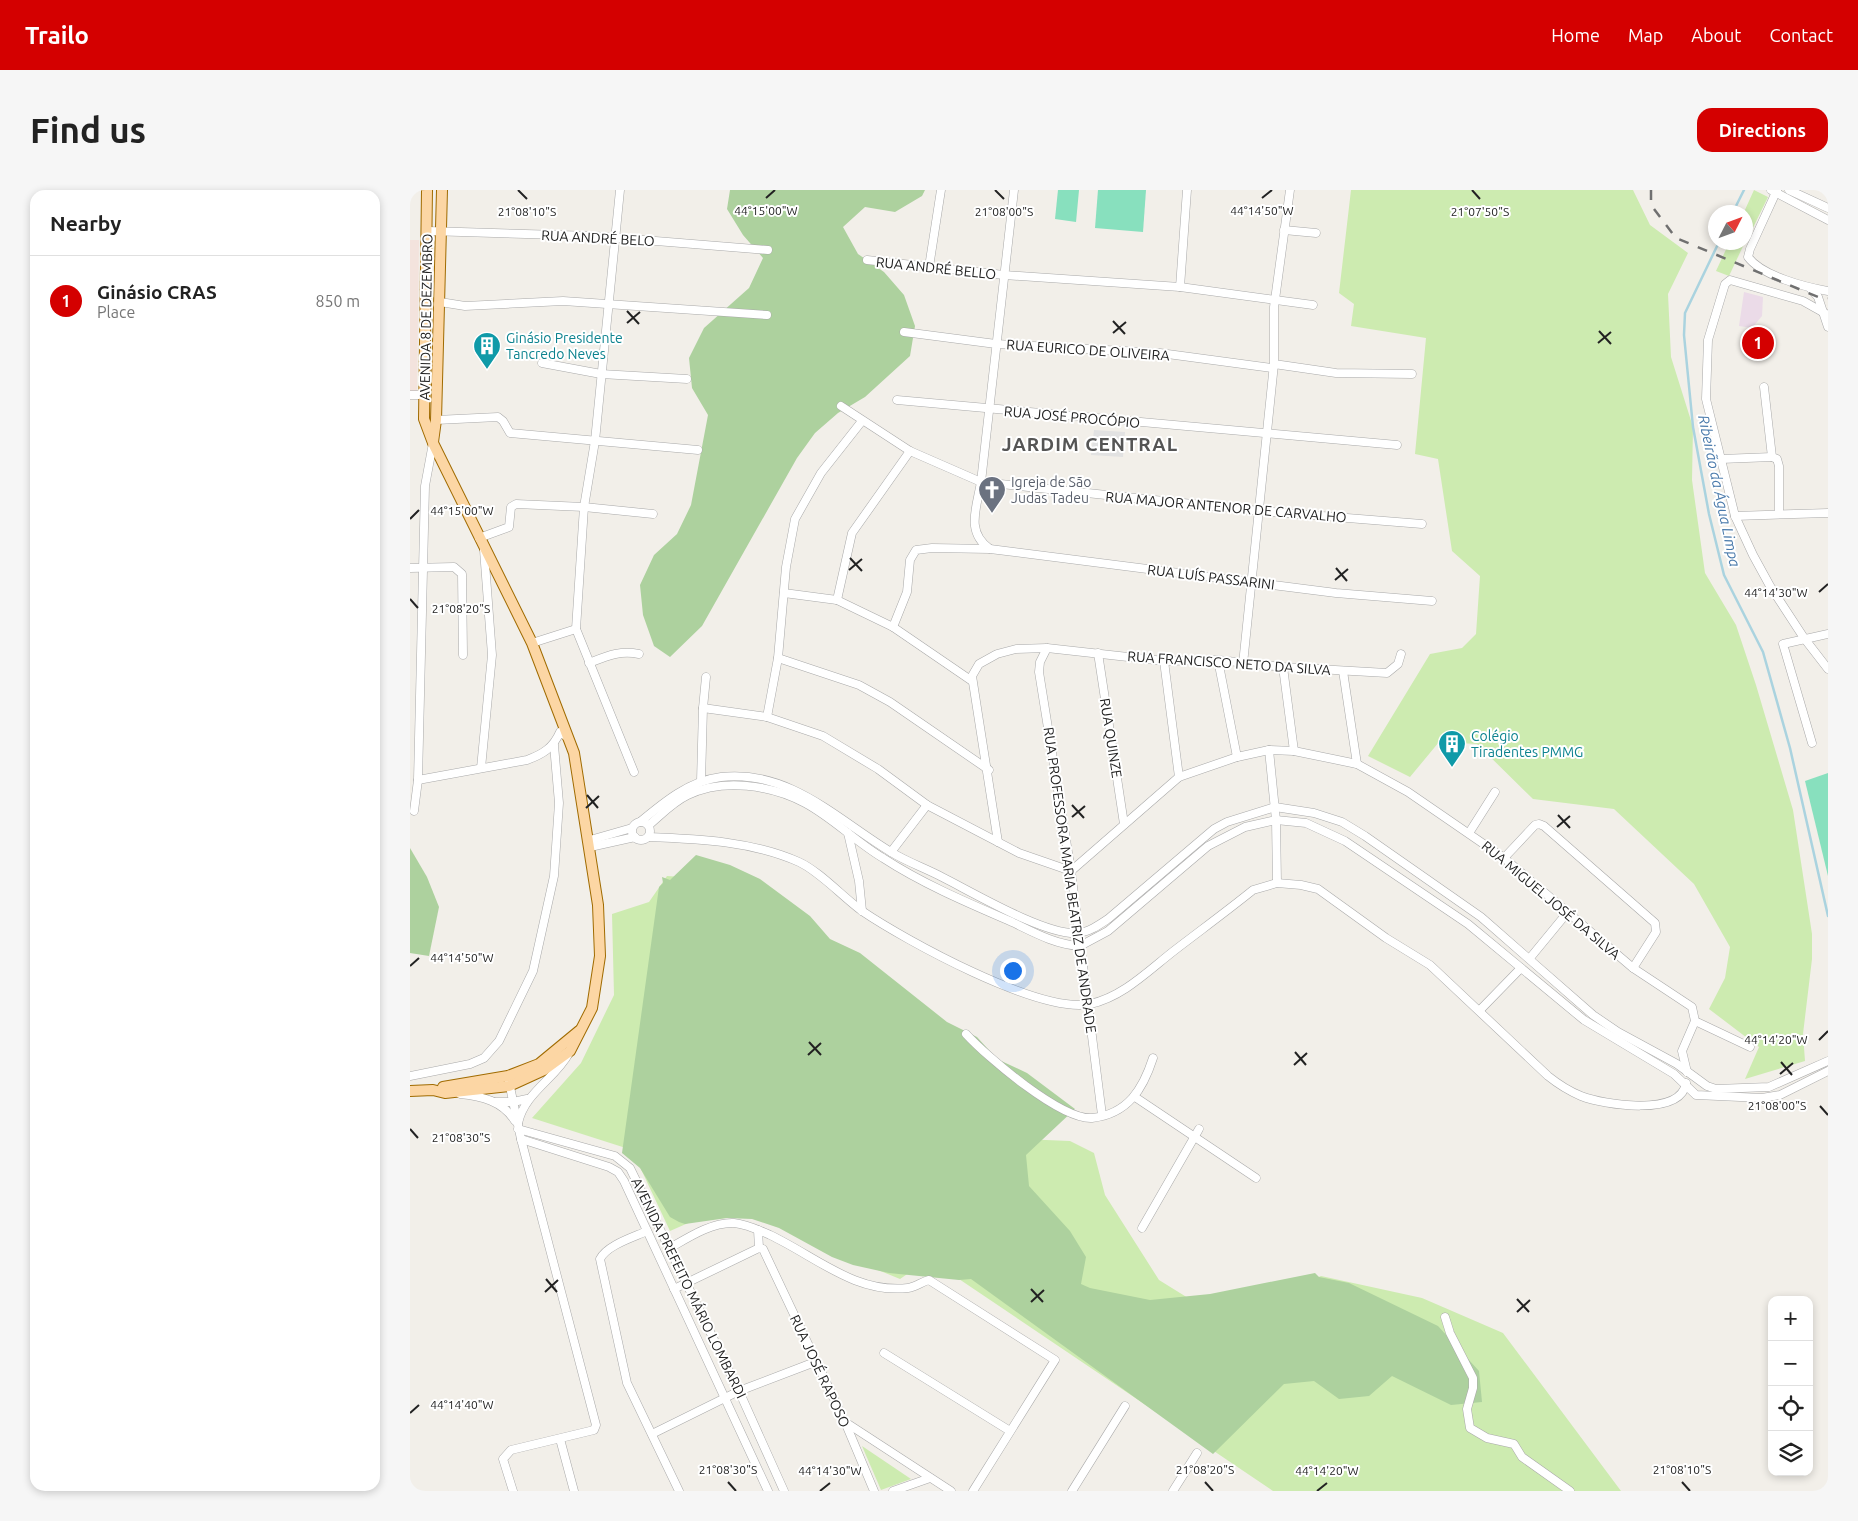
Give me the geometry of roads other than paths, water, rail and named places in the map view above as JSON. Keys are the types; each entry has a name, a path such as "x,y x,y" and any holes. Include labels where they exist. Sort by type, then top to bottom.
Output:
{"main road":[{"name":"AVENIDA 8 DE DEZEMBRO","path":"427,190 428,231 424,418 432,443"},
{"name":"AVENIDA 8 DE DEZEMBRO","path":"432,443 436,420 442,190"},
{"path":"432,443 532,643 574,753 590,843 598,906 600,956 592,1008 570,1051 544,1070 509,1081 445,1093 434,1090"},
{"path":"410,1091 509,1081 539,1064 582,1029"}],"street":[{"path":"620,190 602,374 584,507 576,629 634,772"},
{"path":"929,267 941,190"},
{"path":"990,549 979,540 974,530 1014,190"},
{"path":"1180,287 1187,190"},
{"path":"1243,664 1260,511 1265,434 1273,366 1276,298 1290,190"},
{"path":"1789,190 1828,208"},
{"path":"1828,220 1775,191 1748,257 1754,266 1810,288 1828,291"},
{"path":"1284,230 1316,232"},
{"name":"RUA ANDRÉ BELO","path":"428,231 616,237 768,250"},
{"name":"RUA ANDRÉ BELLO","path":"868,260 1004,275 1180,287 1276,298 1313,305"},
{"path":"1826,315 1814,306 1794,298 1730,280 1725,284 1708,340 1706,399 1735,516 1753,555 1804,638 1828,669"},
{"path":"1810,288 1818,297 1826,315 1828,327"},
{"path":"440,302 465,306 563,301 767,315"},
{"name":"RUA EURICO DE OLIVEIRA","path":"904,332 996,344 1160,353 1336,373 1412,374"},
{"path":"542,363 602,374 687,379"},
{"path":"1764,386 1772,458"},
{"path":"410,394 424,395"},
{"name":"RUA JOSÉ PROCÓPIO","path":"897,400 1397,445"},
{"name":"RUA MAJOR ANTENOR DE CARVALHO","path":"841,406 910,451 981,482 1260,511 1422,524"},
{"path":"436,420 498,417 503,421 510,433 698,450"},
{"path":"767,717 778,658 786,567 795,519 821,473 862,421"},
{"name":"AVENIDA 8 DE DEZEMBRO","path":"414,811 418,780 425,486 432,443"},
{"path":"837,600 852,533 910,451"},
{"path":"1721,459 1777,459 1779,466 1779,514"},
{"path":"479,538 509,527 511,507 516,504 584,507 653,514"},
{"path":"1735,516 1828,513"},
{"path":"481,768 492,655 484,548"},
{"name":"RUA LUÍS PASSARINI","path":"893,627 907,592 910,560 916,550 932,548 990,549 1252,583 1432,601"},
{"path":"410,568 454,567 462,574 463,655"},
{"path":"784,593 837,600 893,627 972,681 988,770 998,842"},
{"path":"532,643 576,629"},
{"path":"1812,742 1783,648 1784,643 1828,634"},
{"name":"RUA FRANCISCO NETO DA SILVA","path":"972,681 975,669 986,658 1016,649 1047,648 1164,661 1218,660 1243,664 1387,673 1398,664 1402,654"},
{"name":"RUA PROFESSORA MARIA BEATRIZ DE ANDRADE","path":"1047,648 1040,662 1039,672 1071,871 1102,1115"},
{"path":"589,663 614,653 639,654"},
{"name":"RUA QUINZE","path":"1098,653 1124,824"},
{"path":"778,658 859,685 890,702 988,770"},
{"path":"1218,660 1237,757"},
{"path":"1164,661 1179,777"},
{"path":"1282,667 1294,751"},
{"path":"1343,671 1357,764"},
{"path":"701,781 703,708 706,677"},
{"path":"703,708 767,717 823,736 878,769 927,805 1019,853 1071,871"},
{"path":"418,780 527,760 540,756 554,745 560,732 569,738"},
{"path":"410,1076 470,1064 484,1058 499,1041 533,970 554,876 559,803 554,745"},
{"path":"1269,750 1276,820 1277,883"},
{"name":"RUA MIGUEL JOSÉ DA SILVA","path":"1071,871 1179,777 1237,757 1269,750 1294,751 1357,764 1408,792 1504,858 1633,968 1692,1007 1694,1020"},
{"path":"590,843 632,828 680,791 701,781 722,777 748,778 770,782 811,798 891,852 1034,922 1068,933 1078,933 1096,927 1108,919 1214,829 1227,822 1275,807 1328,817 1365,836 1481,917 1593,1015 1618,1032 1678,1064 1700,1082 1716,1089 1769,1087 1828,1061"},
{"path":"648,826 686,796 707,788 728,785 756,788 805,803 882,858 954,896 1054,940 1080,946 1108,930 1208,846 1245,827 1276,820 1306,823 1345,841 1468,924 1584,1020 1674,1074 1696,1096 1762,1098 1780,1095 1828,1071"},
{"path":"1469,833 1495,792"},
{"path":"891,852 927,805"},
{"path":"640,822 648,826 650,831 648,837"},
{"path":"1504,858 1535,825 1544,826 1656,923 1656,932 1633,968"},
{"path":"632,828 635,837"},
{"path":"848,833 859,881 862,911"},
{"path":"590,843 635,837 641,840 648,837 732,842 757,847 801,863 862,911 933,952 994,981 1046,1000 1089,1004 1124,989 1142,977 1253,890 1277,883 1301,885 1318,890 1386,938 1430,965 1548,1076 1581,1096 1617,1104 1660,1104 1679,1098 1686,1086 1687,1072 1682,1051 1694,1020 1750,1047"},
{"path":"1530,958 1567,913"},
{"path":"1480,1010 1521,968"},
{"path":"966,1034 1003,1069 1038,1094 1078,1116 1092,1118 1119,1110 1135,1097 1147,1077 1153,1058"},
{"path":"518,1126 528,1099 563,1064 570,1051"},
{"path":"509,1081 521,1140 596,1424 594,1430 511,1450 503,1459 513,1491"},
{"path":"445,1093 474,1096 493,1102 506,1110 518,1126"},
{"path":"1135,1097 1256,1178"},
{"path":"493,1102 512,1102 528,1099"},
{"name":"AVENIDA PREFEITO MÁRIO LOMBARDI","path":"518,1126 615,1156 630,1168 739,1391 784,1491"},
{"path":"1142,1228 1199,1129"},
{"name":"AVENIDA PREFEITO MÁRIO LOMBARDI","path":"521,1140 609,1167 618,1172 624,1181 768,1491"},
{"path":"609,1167 615,1156"},
{"path":"670,1248 693,1235 733,1223 758,1230 843,1275 868,1285 908,1288 929,1280 1056,1360 973,1491"},
{"name":"RUA JOSÉ RAPOSO","path":"758,1230 762,1250 844,1422 874,1491"},
{"path":"647,1231 619,1244 600,1258 628,1383 679,1491"},
{"path":"674,1289 686,1281 762,1250"},
{"path":"1445,1317 1450,1333 1473,1378 1473,1388 1467,1409 1470,1428 1487,1438 1514,1444 1522,1457 1570,1491"},
{"path":"884,1353 1010,1431"},
{"path":"652,1434 739,1391 815,1362"},
{"path":"1072,1491 1125,1406"},
{"path":"844,1422 951,1491"},
{"path":"560,1439 574,1491"},
{"path":"1173,1491 1197,1453"},
{"path":"893,1491 930,1478"}],"waterway":[{"name":"Ribeirão da Água Limpa","path":"1736,205 1744,190"},
{"name":"Ribeirão da Água Limpa","path":"1715,250 1685,313 1684,335 1693,427 1709,514 1724,575 1763,652 1790,748 1828,916"}],"railway":[{"path":"1651,190 1651,205 1676,238 1818,297 1828,298"}],"place":[{"name":"Ginásio CRAS","path":"1758,343"},
{"name":"Ginásio Presidente Tancredo Neves","path":"487,370"},
{"name":"Igreja de São Judas Tadeu","path":"992,514"},
{"name":"Colégio Tiradentes PMMG","path":"1452,768"}],"district":[{"name":"JARDIM CENTRAL","path":"1090,444"}]}
